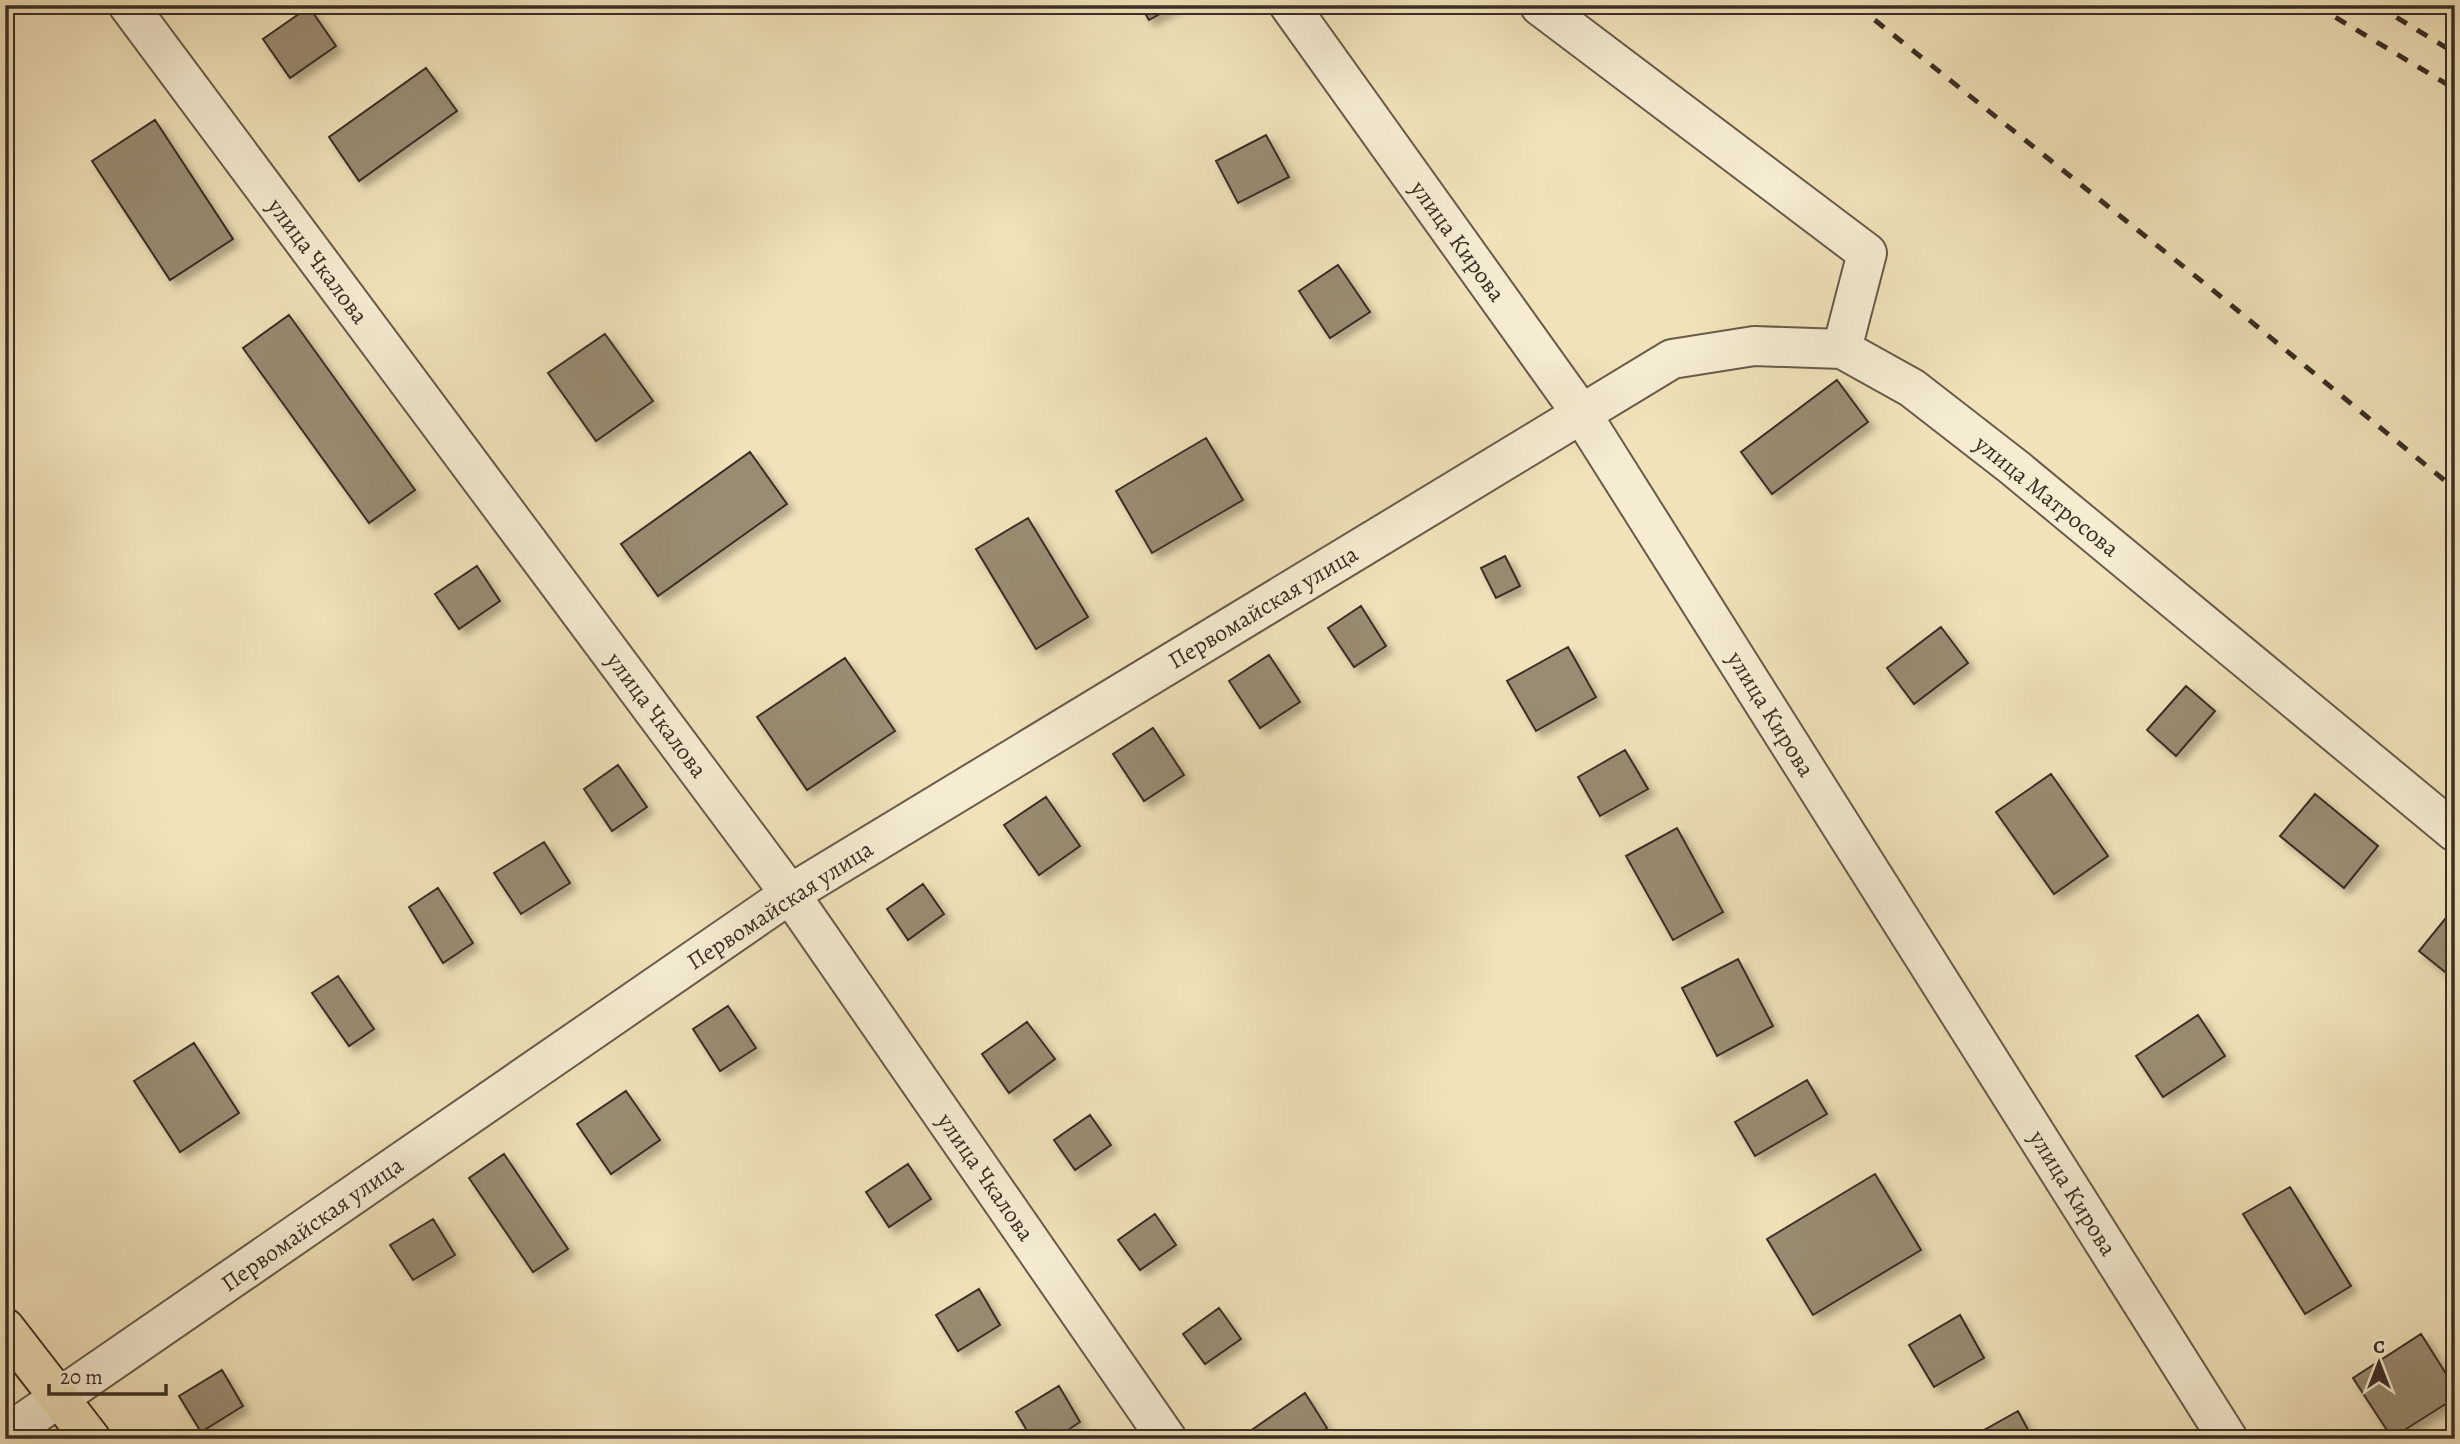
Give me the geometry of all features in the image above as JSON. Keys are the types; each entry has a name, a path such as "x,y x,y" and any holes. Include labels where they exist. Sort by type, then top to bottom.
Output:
{"main road":[{"path":"5,1328 90,1439"}],"street":[{"name":"улица Чкалова","path":"128,5 790,894 1167,1439"},
{"name":"улица Кирова","path":"1289,5 1581,413 2228,1439"},
{"path":"1540,6 1867,253 1842,349"},
{"name":"улица Матросова","path":"1581,413 1672,359 1754,346 1842,349 1912,388 2015,468 2455,832"},
{"name":"Первомайская улица","path":"5,1436 790,894 1581,413"}],"building":[{"path":"1140,5 1176,5 1149,20"},
{"path":"309,7 336,46 290,78 263,39"},
{"path":"426,68 457,111 359,181 329,137"},
{"path":"155,120 233,239 170,280 92,161"},
{"path":"1266,135 1289,177 1238,203 1216,161"},
{"path":"1338,265 1370,312 1330,338 1299,291"},
{"path":"289,315 415,490 369,523 243,348"},
{"path":"605,334 653,401 596,441 548,373"},
{"path":"1837,380 1868,422 1772,494 1741,452"},
{"path":"1206,438 1243,500 1152,553 1116,491"},
{"path":"750,452 787,504 658,596 621,544"},
{"path":"1028,518 1088,617 1036,649 976,549"},
{"path":"1505,556 1520,586 1496,598 1481,568"},
{"path":"477,566 500,601 459,629 435,594"},
{"path":"1361,606 1386,646 1354,667 1328,628"},
{"path":"1941,627 1968,663 1914,704 1887,668"},
{"path":"1568,647 1596,697 1536,731 1507,681"},
{"path":"1269,655 1300,702 1260,728 1229,681"},
{"path":"845,658 895,731 807,790 757,717"},
{"path":"2186,686 2215,711 2176,756 2147,730"},
{"path":"1153,728 1184,775 1144,801 1113,754"},
{"path":"1625,750 1648,789 1600,816 1578,777"},
{"path":"618,765 647,807 612,831 584,789"},
{"path":"2051,774 2108,856 2054,894 1996,812"},
{"path":"2315,794 2378,846 2344,888 2280,836"},
{"path":"1046,797 1080,846 1039,875 1004,825"},
{"path":"1677,828 1723,912 1673,940 1626,856"},
{"path":"544,842 570,883 521,914 494,873"},
{"path":"923,884 944,914 908,940 887,909"},
{"path":"438,888 473,943 443,963 409,907"},
{"path":"2455,909 2455,980 2419,951"},
{"path":"1738,959 1773,1026 1717,1056 1682,988"},
{"path":"338,976 374,1029 349,1046 312,993"},
{"path":"728,1006 756,1048 720,1071 693,1029"},
{"path":"2198,1015 2225,1056 2163,1097 2136,1056"},
{"path":"1027,1022 1055,1059 1009,1093 982,1054"},
{"path":"194,1043 239,1113 180,1152 134,1081"},
{"path":"1807,1080 1827,1114 1755,1156 1735,1122"},
{"path":"626,1091 660,1140 611,1174 577,1124"},
{"path":"1090,1115 1111,1145 1075,1170 1054,1140"},
{"path":"504,1154 568,1249 533,1272 469,1178"},
{"path":"908,1164 931,1199 889,1227 866,1192"},
{"path":"1875,1174 1921,1250 1813,1315 1767,1239"},
{"path":"2290,1187 2351,1286 2305,1314 2243,1214"},
{"path":"1155,1214 1176,1245 1140,1270 1118,1240"},
{"path":"433,1219 455,1255 413,1280 390,1245"},
{"path":"979,1289 1000,1325 958,1351 936,1315"},
{"path":"1219,1308 1241,1339 1205,1364 1183,1334"},
{"path":"1960,1315 1984,1358 1934,1387 1909,1345"},
{"path":"2421,1334 2455,1388 2455,1398 2392,1438 2353,1378"},
{"path":"222,1370 243,1406 201,1432 179,1396"},
{"path":"1059,1386 1080,1422 1054,1439 1032,1439 1016,1412"},
{"path":"1305,1393 1327,1428 1311,1439 1260,1439 1253,1429"},
{"path":"2018,1411 2033,1439 1968,1439"}],"railway":[{"path":"1856,5 2209,287 2455,489"},
{"path":"2315,5 2455,89"},
{"path":"2376,5 2455,53"},
{"path":"2431,5 2455,17"}]}
